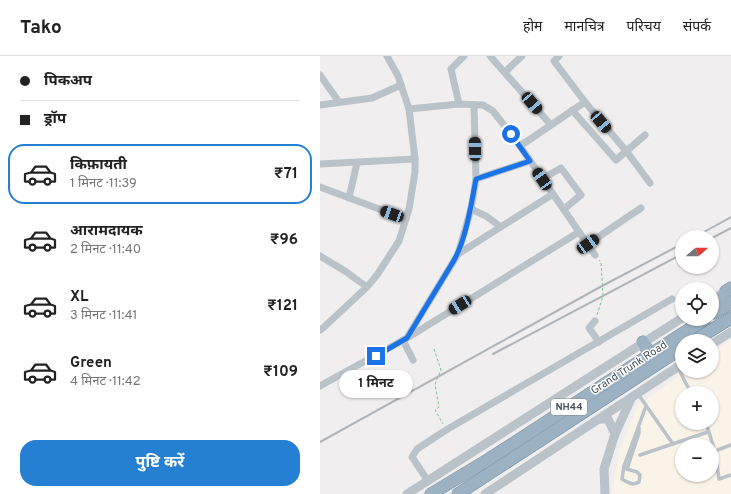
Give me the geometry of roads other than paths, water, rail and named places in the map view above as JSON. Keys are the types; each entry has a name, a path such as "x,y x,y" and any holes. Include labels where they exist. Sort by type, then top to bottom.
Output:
{"highway":[{"path":"719,302 728,289"},
{"name":"Grand Trunk Road","path":"719,310 731,303"},
{"path":"705,334 731,318"},
{"name":"Grand Trunk Road","path":"431,494 489,459 694,326"},
{"path":"643,342 650,355"},
{"name":"Grand Trunk Road","path":"458,494 675,353"}],"street":[{"path":"320,330 367,287 377,275 399,241 406,219 415,172 415,159 409,109 401,85 387,56"},
{"path":"459,104 451,70 464,56"},
{"path":"490,56 550,124"},
{"path":"505,72 522,56"},
{"path":"559,56 554,61 584,102 627,152 650,183"},
{"path":"320,75 339,102"},
{"path":"320,105 372,98 401,85"},
{"path":"520,146 584,102"},
{"path":"409,109 459,104 483,105 493,111 520,146 595,255"},
{"path":"405,339 458,254 471,209 476,179 474,105"},
{"path":"572,110 616,160 646,135"},
{"path":"320,164 415,159"},
{"path":"476,179 530,161"},
{"path":"349,198 357,163"},
{"path":"542,179 561,168 581,195 564,209"},
{"path":"320,187 406,219"},
{"path":"458,254 553,194"},
{"path":"588,244 641,208"},
{"path":"471,209 486,216 500,227"},
{"path":"320,386 405,339 579,232"},
{"path":"320,256 345,271 367,287"},
{"path":"719,295 728,289"},
{"path":"428,481 412,457 417,449 446,430 672,299"},
{"path":"595,321 589,328 599,342"},
{"path":"407,494 675,322"},
{"path":"719,340 731,332"},
{"path":"405,339 413,360"},
{"path":"485,494 675,368"},
{"path":"605,494 604,469 615,434 635,396"},
{"path":"600,419 608,419 615,434"}],"lane":[{"path":"635,396 646,406 673,444"},
{"path":"639,427 639,433 628,469 638,472 640,475 639,482 634,484 622,479 624,466 646,406"},
{"path":"640,455 708,432 710,438"},
{"path":"719,450 731,445"},
{"path":"719,473 720,478 731,475"}],"railway":[{"path":"708,230 731,217"},
{"path":"719,234 731,228"},
{"path":"320,442 602,286 675,248"},
{"path":"493,354 675,258"}]}
